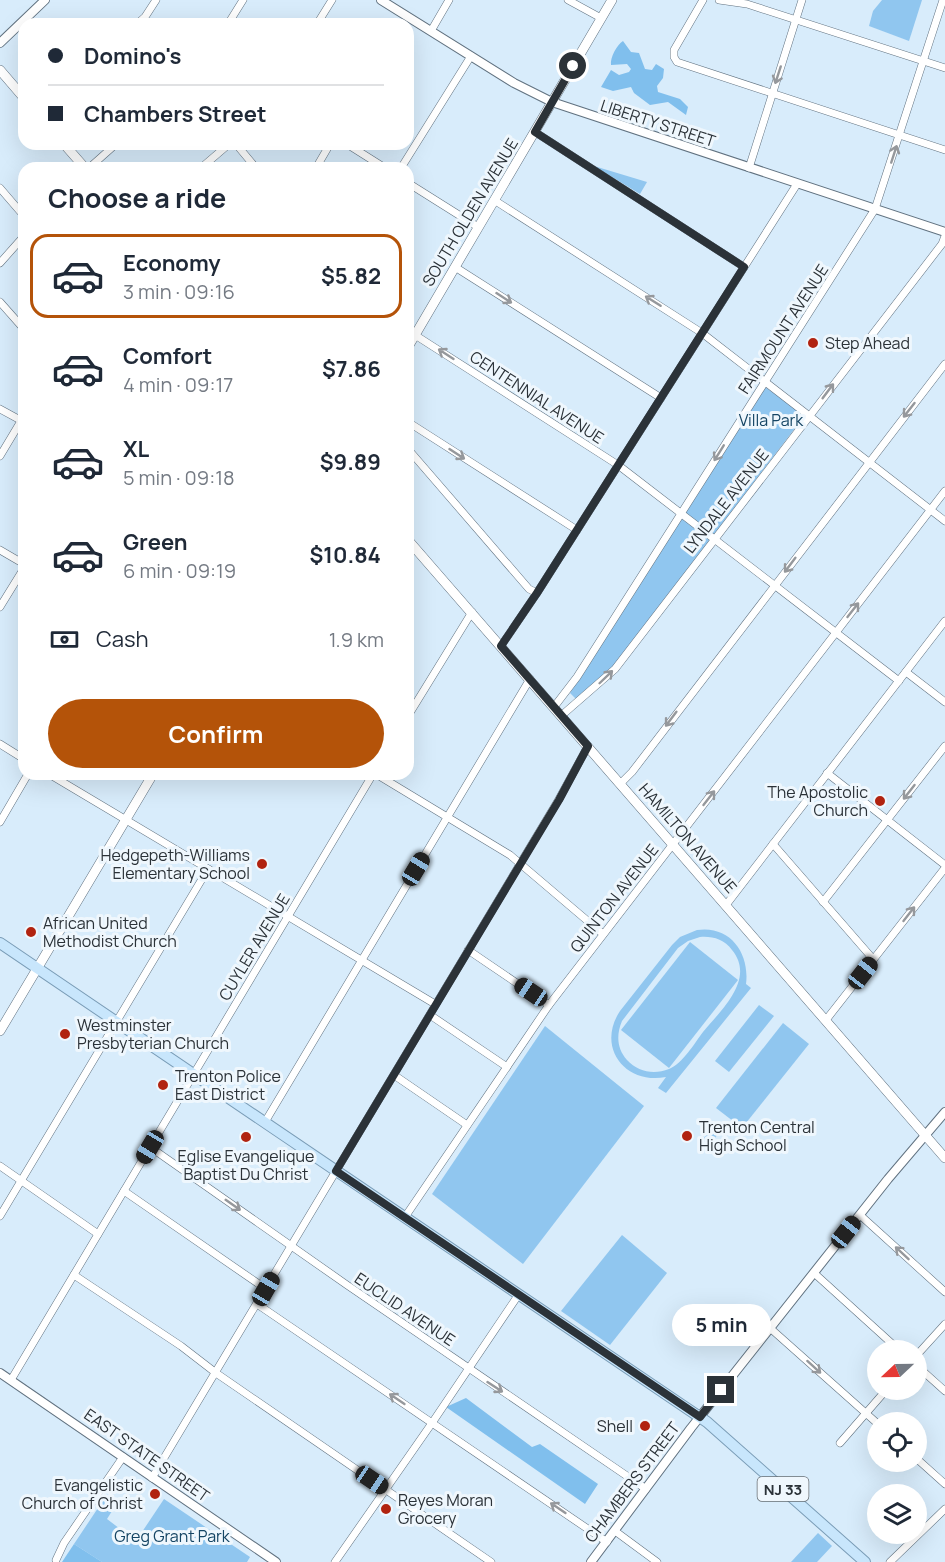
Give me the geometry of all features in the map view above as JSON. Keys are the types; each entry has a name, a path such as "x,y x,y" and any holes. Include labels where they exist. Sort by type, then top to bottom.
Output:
{"main road":[{"name":"SOUTH OLDEN AVENUE","path":"414,338 612,0"},
{"path":"1,74 18,92"},
{"path":"69,150 80,162"},
{"name":"HAMILTON AVENUE","path":"414,547 945,1158"},
{"path":"0,1031 149,780"},
{"name":"NJ 33","path":"0,943 700,1417 865,1562"}],"street":[{"path":"26,18 45,0"},
{"path":"144,18 156,0"},
{"path":"232,18 243,0"},
{"path":"321,18 332,0"},
{"name":"LIBERTY STREET","path":"381,0 403,18"},
{"path":"431,31 449,0"},
{"path":"568,0 601,18"},
{"path":"703,0 674,50 677,62 945,150"},
{"path":"719,0 747,4 945,68"},
{"path":"749,168 802,0"},
{"name":"FAIRMOUNT AVENUE","path":"554,707 568,690 875,209 943,0"},
{"name":"LIBERTY STREET","path":"414,24 431,31 533,94 552,102 945,234"},
{"path":"0,43 18,26"},
{"path":"414,147 471,56"},
{"path":"535,132 744,267"},
{"path":"93,162 108,150"},
{"path":"208,162 222,150"},
{"path":"241,150 251,162"},
{"path":"356,150 376,162"},
{"path":"501,646 797,184"},
{"path":"414,187 478,227"},
{"path":"0,188 18,209"},
{"path":"494,200 702,333 945,521"},
{"name":"LYNDALE AVENUE","path":"561,716 615,669 942,244 945,234"},
{"path":"0,263 18,243"},
{"path":"455,267 661,398"},
{"path":"0,302 18,322"},
{"name":"CENTENNIAL AVENUE","path":"416,335 618,465 899,681"},
{"path":"621,783 632,772 945,364"},
{"path":"0,409 18,416"},
{"path":"0,456 18,426"},
{"path":"414,426 577,530"},
{"path":"414,456 529,589 537,593"},
{"name":"QUINTON AVENUE","path":"405,1217 549,1005 945,491"},
{"path":"0,550 18,562"},
{"path":"0,607 18,576"},
{"path":"414,706 471,612"},
{"path":"726,905 945,621"},
{"path":"906,672 945,702"},
{"path":"265,1122 530,679"},
{"path":"0,744 18,755"},
{"path":"152,1478 588,746"},
{"path":"823,902 945,746"},
{"path":"826,1020 945,866 827,773"},
{"path":"0,822 24,780"},
{"path":"59,780 435,1004"},
{"name":"CUYLER AVENUE","path":"11,1380 370,780"},
{"path":"384,780 520,862 603,934"},
{"path":"773,844 873,959"},
{"path":"0,1215 208,869"},
{"path":"468,950 549,1005"},
{"path":"430,1014 507,1067"},
{"path":"394,1075 467,1125"},
{"name":"CHAMBERS STREET","path":"591,1562 770,1328 945,1112"},
{"name":"EUCLID AVENUE","path":"150,1147 469,1370 646,1489"},
{"path":"0,1166 98,1234"},
{"path":"124,1191 266,1289"},
{"path":"860,1215 945,1292"},
{"path":"813,1274 888,1340"},
{"path":"74,1275 181,1346 216,1373 491,1562"},
{"path":"335,1562 519,1294"},
{"path":"257,1304 606,1542"},
{"path":"927,1344 945,1324"},
{"path":"770,1328 866,1413"},
{"name":"EAST STATE STREET","path":"0,1373 276,1562"},
{"path":"927,1375 945,1391"},
{"path":"840,1443 877,1400"},
{"path":"56,1560 64,1543 123,1457"},
{"path":"927,1468 945,1484"},
{"path":"890,1562 945,1509"},
{"path":"615,1531 657,1562"}],"green space":[{"path":"882,0 922,0 909,41 869,26 873,11"},
{"path":"594,166 647,182 640,194"},
{"name":"Villa Park","path":"765,387 805,415 610,671 576,699 570,693"},
{"path":"697,930 709,930 728,937 741,952 745,962 746,984 751,988 666,1093 658,1088 666,1077 651,1078 627,1069 613,1050 611,1038 613,1024 620,1011 680,937","holes":["700,937 718,939 732,950 738,961 740,972 733,994 688,1053 674,1066 658,1072 636,1067 627,1060 619,1047 618,1037 622,1021 678,948"]},
{"path":"690,942 738,980 669,1068 621,1030"},
{"path":"759,1005 774,1016 729,1072 715,1061"},
{"path":"783,1023 809,1044 742,1128 716,1108"},
{"path":"545,1026 644,1106 523,1264 432,1194"},
{"path":"715,1124 722,1129 711,1143 704,1138"},
{"path":"622,1235 667,1273 610,1345 561,1311"},
{"name":"Greg Grant Park","path":"106,1496 117,1503 107,1519 136,1541 164,1499 250,1557 247,1562 102,1562 74,1544"},
{"path":"818,1533 832,1546 817,1562 791,1562"}],"shaded area":[{"path":"623,41 631,52 639,53 645,69 652,70 656,64 664,69 663,78 657,86 658,92 680,99 688,107 686,115 668,102 650,105 634,93 631,87 613,91 601,87 611,70 619,75 631,69 627,64 611,65 614,52"},
{"path":"466,1398 532,1447 540,1444 598,1484 585,1504 446,1407"},
{"path":"74,1544 102,1562 62,1562"}],"place":[{"name":"Step Ahead","path":"813,343"},
{"name":"The Apostolic Church","path":"880,801"},
{"name":"Hedgepeth-Williams Elementary School","path":"262,864"},
{"name":"African United Methodist Church","path":"31,932"},
{"name":"Westminster Presbyterian Church","path":"65,1034"},
{"name":"Trenton Police East District","path":"163,1085"},
{"name":"Trenton Central High School","path":"687,1136"},
{"name":"Eglise Evangelique Baptist Du Christ","path":"246,1137"},
{"name":"Shell","path":"645,1426"},
{"name":"Evangelistic Church of Christ","path":"155,1494"},
{"name":"Reyes Moran Grocery","path":"386,1509"}],"route":[{"path":"573,66 535,132 744,267 501,646 588,746 559,800 336,1171 700,1417 721,1390"}]}
